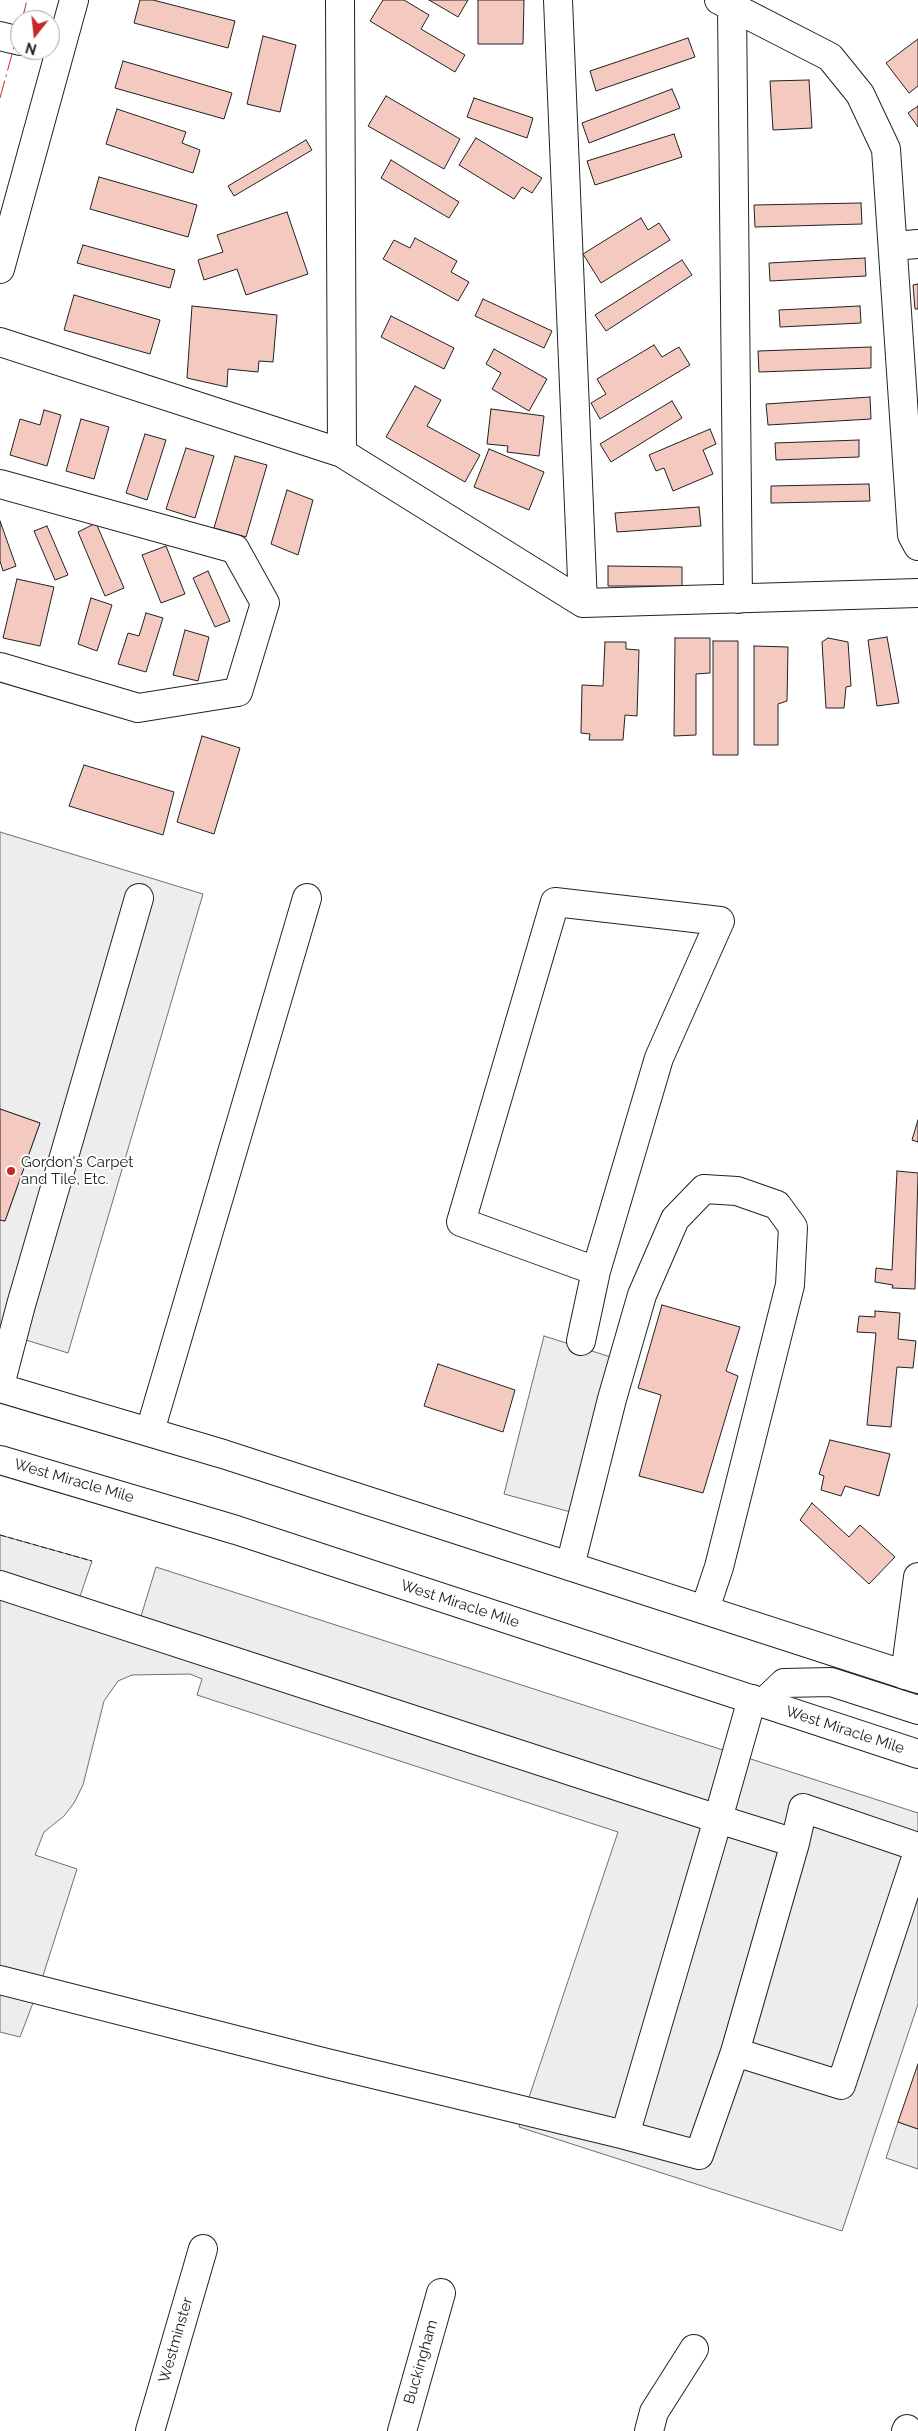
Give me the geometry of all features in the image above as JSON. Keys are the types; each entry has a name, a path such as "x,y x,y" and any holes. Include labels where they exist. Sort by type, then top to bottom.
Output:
{"main road":[{"path":"60,38 74,0"},
{"path":"340,0 342,453"},
{"path":"558,0 583,604"},
{"path":"738,598 726,3 830,57 860,94 886,149 906,245 912,535 918,546"},
{"path":"0,269 53,60"},
{"path":"0,342 342,453 583,604 918,593"},
{"path":"0,484 235,549 265,602 238,692 138,708 0,667"},
{"path":"139,898 10,1301 0,1387 150,1431 912,1677 918,1577"},
{"path":"150,1431 307,898"},
{"path":"581,1341 596,1272 659,1058 720,922 555,902 461,1222 596,1272"},
{"path":"570,1566 612,1399 642,1295 675,1219 704,1189 736,1191 777,1205 793,1227 790,1285 719,1567 705,1610"},
{"name":"West Miracle Mile","path":"0,1460 236,1530 918,1754"},
{"path":"0,1585 794,1843"},
{"path":"625,2135 718,1819 758,1701 784,1683 831,1682 918,1710"},
{"path":"0,1980 699,2155 735,2052 803,1808 918,1847"},
{"path":"735,2052 841,2085 918,1852"},
{"name":"Westminster","path":"150,2431 202,2249"},
{"name":"Buckingham","path":"402,2431 441,2293"},
{"path":"649,2431 654,2412 694,2350"}],"shaded area":[{"path":"0,832 203,894 68,1353 0,1332 0,1220 5,1221 40,1123 0,1109"},
{"path":"544,1336 633,1364 593,1518 504,1494"},
{"path":"0,1535 92,1561 74,1614 135,1636 156,1567 918,1813 918,2004 842,2231 519,2127 618,1832 197,1695 202,1679 190,1674 132,1675 118,1681 104,1701 83,1785 74,1803 64,1816 44,1832 35,1855 77,1869 41,1982 20,2037 0,2032"},
{"path":"898,2122 918,2129 918,2169 886,2158"}],"building":[{"path":"140,0 153,0 235,21 228,48 134,23"},
{"path":"383,0 404,0 429,15 421,29 465,55 455,72 370,21"},
{"path":"429,0 468,0 458,17"},
{"path":"478,0 524,0 523,44 478,44"},
{"path":"263,36 296,45 280,112 247,104"},
{"path":"688,38 695,57 596,91 590,71"},
{"path":"918,39 918,86 909,93 886,63"},
{"path":"123,61 232,93 224,119 115,88"},
{"path":"809,80 812,128 773,130 770,81"},
{"path":"672,89 680,108 589,143 582,123"},
{"path":"386,96 460,139 444,169 368,126"},
{"path":"474,98 533,118 527,138 467,117"},
{"path":"918,106 918,127 908,113"},
{"path":"117,109 186,132 182,143 200,150 193,173 106,144"},
{"path":"674,134 682,157 595,185 587,161"},
{"path":"476,138 542,178 532,193 522,187 514,199 459,165"},
{"path":"306,140 312,150 234,196 228,186"},
{"path":"391,160 459,202 449,218 381,178"},
{"path":"99,177 197,205 188,237 90,209"},
{"path":"861,203 862,224 755,227 754,205"},
{"path":"287,212 308,274 246,295 237,269 204,280 198,260 223,252 217,235"},
{"path":"641,218 648,230 659,223 670,240 601,283 583,254"},
{"path":"415,238 457,261 451,272 469,282 458,301 383,259 394,240 410,248"},
{"path":"83,245 175,270 170,288 77,263"},
{"path":"865,258 866,276 770,281 769,263"},
{"path":"682,260 692,275 606,331 595,315"},
{"path":"918,284 918,309 915,309 913,285"},
{"path":"74,295 160,320 150,354 64,330"},
{"path":"483,299 552,331 544,348 475,316"},
{"path":"192,306 277,315 273,362 259,361 258,372 228,369 227,387 187,378"},
{"path":"860,306 861,323 780,327 779,310"},
{"path":"391,316 454,348 444,369 381,337"},
{"path":"654,345 662,357 679,347 690,365 600,419 591,403 606,394 597,379"},
{"path":"871,347 871,368 759,372 758,351"},
{"path":"494,349 547,379 529,411 492,389 501,373 486,364"},
{"path":"415,386 441,400 427,426 480,455 465,482 386,437"},
{"path":"870,397 871,419 768,425 766,404"},
{"path":"672,401 682,418 611,462 600,444"},
{"path":"491,409 544,416 539,456 507,452 508,446 487,444"},
{"path":"44,410 61,415 47,466 10,455 20,419 40,425"},
{"path":"81,419 109,427 94,479 66,471"},
{"path":"710,429 716,444 703,450 713,474 673,491 664,468 656,471 649,455"},
{"path":"145,434 166,440 147,500 126,493"},
{"path":"859,440 859,457 776,460 775,443"},
{"path":"186,448 214,456 195,518 166,509"},
{"path":"489,449 544,472 529,510 474,487"},
{"path":"235,456 267,465 246,537 214,528"},
{"path":"869,484 870,501 771,503 771,486"},
{"path":"287,490 313,500 298,555 271,544"},
{"path":"699,507 701,526 617,532 615,513"},
{"path":"0,521 16,566 3,571 0,561"},
{"path":"96,523 124,588 105,596 78,532"},
{"path":"47,526 68,575 55,580 34,531"},
{"path":"166,546 185,594 161,603 142,555"},
{"path":"608,566 682,567 682,586 608,586"},
{"path":"208,571 230,621 215,627 193,578"},
{"path":"17,579 54,587 40,646 3,638"},
{"path":"91,598 112,605 97,651 78,644"},
{"path":"146,613 163,618 146,672 118,664 128,633 139,636"},
{"path":"185,630 209,637 198,681 173,675"},
{"path":"887,637 899,703 877,706 868,640"},
{"path":"675,638 710,638 710,673 696,674 696,735 674,736"},
{"path":"828,638 848,642 851,686 846,687 844,708 826,708 822,642"},
{"path":"713,641 738,641 738,755 713,755"},
{"path":"605,642 626,642 626,649 639,650 637,716 625,715 623,740 589,740 590,734 581,733 582,685 603,686"},
{"path":"754,646 788,647 787,701 778,704 778,745 754,745"},
{"path":"202,736 240,748 214,834 177,822"},
{"path":"84,765 174,792 163,835 69,806"},
{"name":"Gordon's Carpet and Tile, Etc.","path":"0,1109 40,1123 5,1221 0,1220"},
{"path":"918,1120 918,1142 912,1140"},
{"path":"897,1171 918,1173 915,1289 892,1288 893,1285 875,1282 876,1268 892,1270"},
{"path":"662,1305 740,1327 726,1371 738,1376 703,1493 639,1476 661,1395 638,1388"},
{"path":"875,1311 900,1313 898,1339 916,1341 913,1368 897,1367 891,1427 867,1425 876,1333 857,1332 859,1316 875,1317"},
{"path":"438,1364 515,1390 503,1432 424,1406"},
{"path":"830,1440 890,1454 879,1496 845,1486 841,1496 821,1490 824,1476 819,1474"},
{"path":"812,1503 849,1537 860,1525 895,1557 869,1584 800,1520"},
{"path":"918,2064 918,2129 898,2122"}],"fence":[{"path":"0,1535 92,1561"}],"power":[{"path":"24,10 27,0"},
{"path":"0,98 10,60"}],"place":[{"name":"Gordon's Carpet and Tile, Etc.","path":"11,1171"}]}
